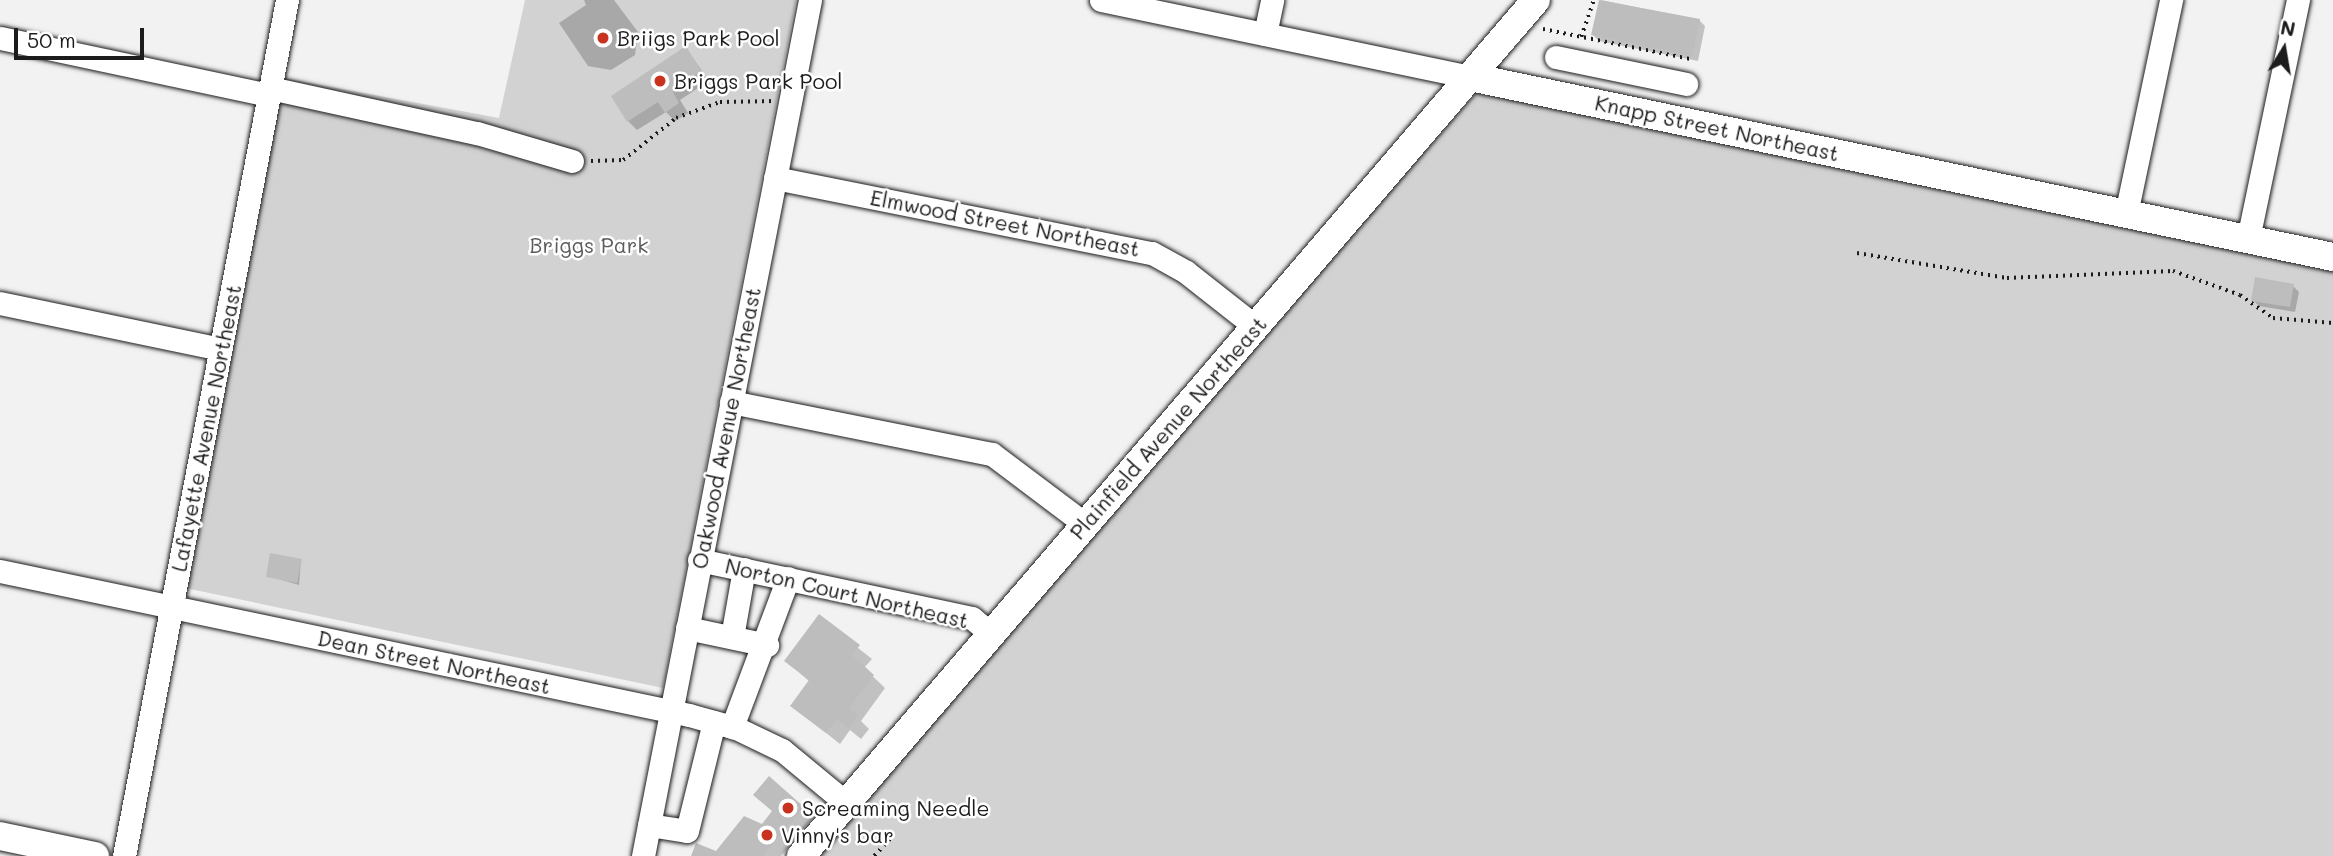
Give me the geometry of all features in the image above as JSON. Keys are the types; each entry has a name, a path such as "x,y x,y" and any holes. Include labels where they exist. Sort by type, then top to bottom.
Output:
{"main road":[{"name":"Plainfield Avenue Northeast","path":"801,856 1536,0"},
{"name":"Knapp Street Northeast","path":"1470,77 2333,257"},
{"path":"0,836 95,856"}],"street":[{"name":"Lafayette Avenue Northeast","path":"124,856 287,0"},
{"name":"Oakwood Avenue Northeast","path":"643,856 810,0"},
{"path":"1265,34 1272,0"},
{"path":"2126,214 2171,0"},
{"path":"2248,239 2298,0"},
{"name":"Knapp Street Northeast","path":"1116,1 1470,77"},
{"path":"0,38 477,133 572,161"},
{"path":"1556,57 1686,84"},
{"path":"1600,103 1607,68"},
{"path":"1643,112 1651,76"},
{"name":"Elmwood Street Northeast","path":"775,178 1152,253 1186,272 1256,327"},
{"path":"0,303 220,349"},
{"path":"732,402 992,454 1085,524"},
{"name":"Norton Court Northeast","path":"699,560 972,618 990,633"},
{"path":"732,637 744,569"},
{"name":"Dean Street Northeast","path":"0,571 723,724 782,750 846,803"},
{"path":"649,825 687,831 723,724 766,645 788,578"},
{"path":"687,628 766,645"}],"path":[{"path":"1581,37 1594,0"},
{"path":"1543,29 1691,59"},
{"path":"572,161 623,160 676,118 720,102 775,100"},
{"path":"1857,253 2007,278 2173,271 2240,295 2273,318 2333,323"},
{"path":"874,856 891,838"}],"green space":[{"name":"Briggs Park","path":"525,0 796,0 663,688 185,588 283,78 499,118"},
{"path":"1480,89 2333,266 2333,856 818,856 961,678"}],"shaded area":[{"name":"Briigs Park Pool","path":"584,0 614,0 638,32 635,55 611,70 588,66 559,23 586,5"}],"building":[{"path":"1599,0 1700,19 1692,56 1591,35"},
{"name":"Briggs Park Pool","path":"686,46 701,71 672,90 679,103 665,113 658,102 627,122 611,96"},
{"path":"2255,277 2294,284 2290,307 2251,301"},
{"path":"270,553 302,559 297,583 266,577"},
{"path":"819,614 860,645 852,655 874,675 849,708 858,715 848,728 837,719 826,733 790,706 809,680 784,661"},
{"path":"769,776 804,807 763,856 691,856 696,843 716,851 744,816 762,824 772,811 753,795"}],"place":[{"name":"Briigs Park Pool","path":"603,38"},
{"name":"Briggs Park Pool","path":"660,81"},
{"name":"Screaming Needle","path":"788,808"},
{"name":"Vinny's bar","path":"767,835"}]}
